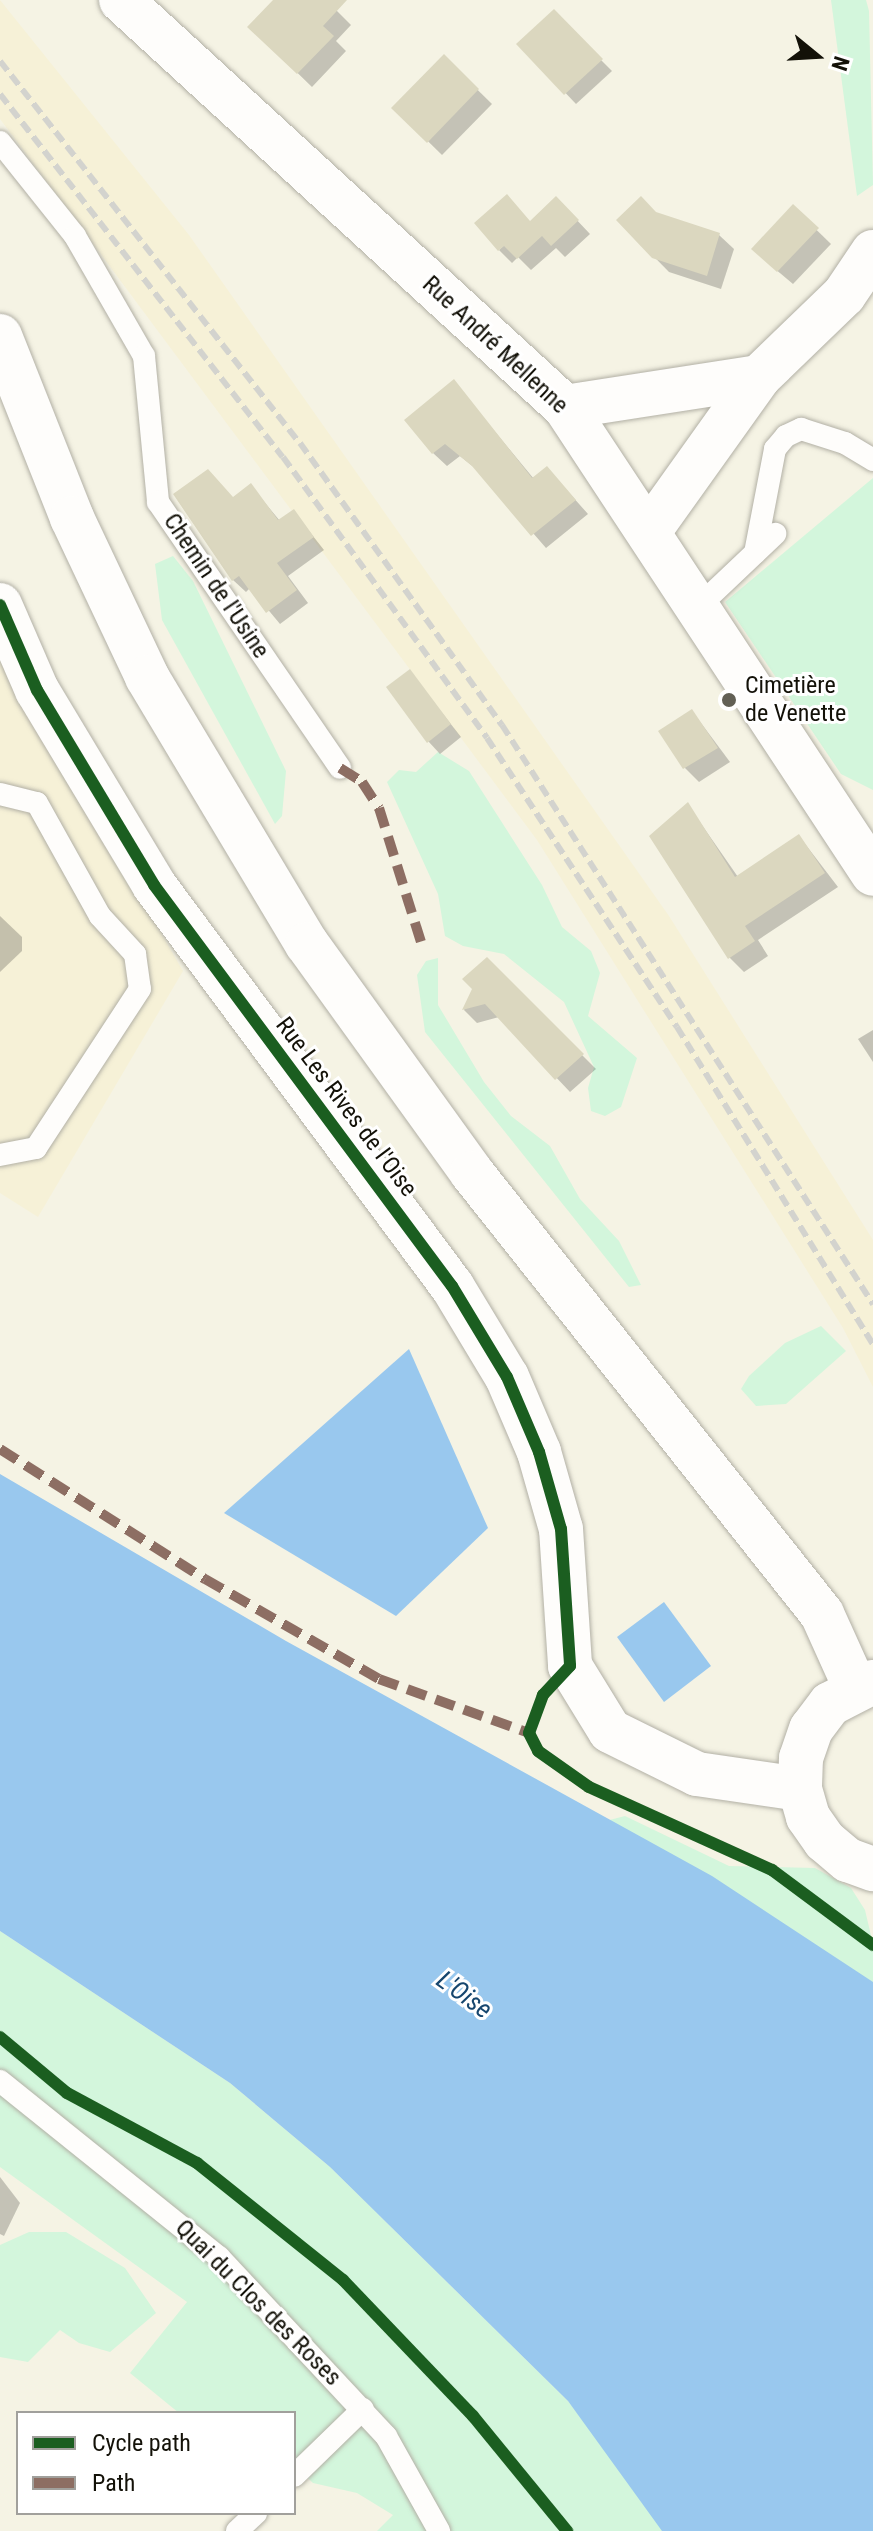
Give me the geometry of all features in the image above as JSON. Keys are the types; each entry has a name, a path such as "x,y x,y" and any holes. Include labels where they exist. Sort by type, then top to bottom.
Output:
{"street":[{"name":"Rue André Mellenne","path":"121,0 565,407 868,859"},
{"path":"650,530 759,377 844,295 873,252"},
{"path":"0,336 72,518 147,677 307,944 472,1173 822,1614 864,1684 830,1704 811,1729 801,1758 800,1789 808,1817 825,1841 848,1860 873,1869"},
{"path":"565,407 759,377"},
{"name":"Rue Les Rives de l'Oise","path":"0,605 37,690 154,885 452,1286 507,1377 539,1452 561,1529 570,1666 610,1731 697,1774 800,1789"}],"lane":[{"name":"Chemin de l'Usine","path":"0,142 75,236 144,356 158,502 340,768"},
{"path":"755,553 775,449 786,436 801,429 845,443 873,460"},
{"path":"697,608 775,534"},
{"path":"0,794 37,803 100,916 135,954 140,989 36,1148 0,1155"},
{"name":"Quai du Clos des Roses","path":"0,2081 219,2257 386,2436 439,2531"},
{"path":"296,2474 363,2409"},
{"path":"237,2531 254,2515"}],"shaded area":[{"path":"0,0 189,235 669,916 873,1240 873,1387 843,1328 537,840 0,119"},
{"path":"0,655 183,971 38,1217 0,1193"}],"green space":[{"path":"831,0 866,0 869,11 873,185 857,196"},
{"path":"873,478 873,790 841,774 725,602"},
{"path":"173,556 193,581 286,771 282,816 275,824 162,620 155,564"},
{"path":"438,752 469,771 542,885 562,927 591,951 600,973 588,1016 637,1058 621,1107 605,1116 591,1111 588,1088 594,1067 564,1002 504,954 463,946 445,936 438,894 387,782 399,770 416,772"},
{"path":"438,958 438,1005 484,1082 511,1116 550,1146 580,1199 619,1241 641,1285 629,1287 425,1032 417,975 426,961"},
{"path":"821,1326 846,1351 786,1404 756,1406 741,1389 749,1376 785,1343"},
{"path":"625,1816 729,1866 815,1868 851,1888 865,1910 873,1944 873,1988 594,1824"},
{"path":"0,1931 230,2083 330,2167 568,2401 668,2531 377,2531 393,2515 357,2493 313,2483 296,2467 296,2411 177,2411 130,2373 187,2302 0,2167"},
{"path":"29,2232 66,2232 125,2268 156,2313 110,2352 79,2343 60,2330 28,2362 0,2357 0,2245"}],"water":[{"path":"409,1349 488,1528 396,1616 224,1513"},
{"name":"L'Oise","path":"0,1474 286,1641 712,1876 873,1982 873,2531 662,2531 568,2401 330,2167 230,2083 0,1931"},
{"path":"664,1602 711,1666 664,1702 617,1637"}],"building":[{"path":"273,0 347,0 323,26 334,36 297,74 247,27"},
{"path":"554,9 603,59 564,95 516,44"},
{"path":"444,54 479,89 427,143 391,108"},
{"path":"507,194 530,221 556,196 579,220 551,246 542,236 517,259 504,246 498,251 474,223"},
{"path":"641,196 656,212 720,233 707,276 652,258 616,220"},
{"path":"793,204 819,228 777,272 751,249"},
{"path":"454,379 532,478 547,466 576,500 531,536 472,466 445,444 432,454 404,420"},
{"path":"208,469 233,497 251,483 278,520 294,509 314,537 277,563 297,590 266,613 239,576 232,581 173,494"},
{"path":"410,669 451,724 427,743 386,687"},
{"path":"692,709 718,748 683,769 658,731"},
{"path":"688,802 735,877 799,834 825,873 745,926 755,941 728,959 649,836"},
{"path":"487,957 584,1054 555,1080 485,1004 462,1010 472,989 462,979"}],"railway":[{"path":"0,61 300,443 502,725 873,1304"},
{"path":"0,94 283,457 487,738 677,1027 873,1344"}],"marked path":[{"path":"340,768 362,782 379,808 423,948"},
{"path":"0,1449 205,1579 379,1679 529,1733"}],"cycle path":[{"path":"0,605 37,690 154,885 452,1286 507,1377 539,1452 561,1529 570,1666 543,1695 529,1733 538,1751 589,1787 772,1870 873,1945"},
{"path":"0,2037 67,2093 197,2163 343,2280 473,2416 567,2531"}],"place":[{"name":"Cimetière de Venette","path":"729,700"}]}
